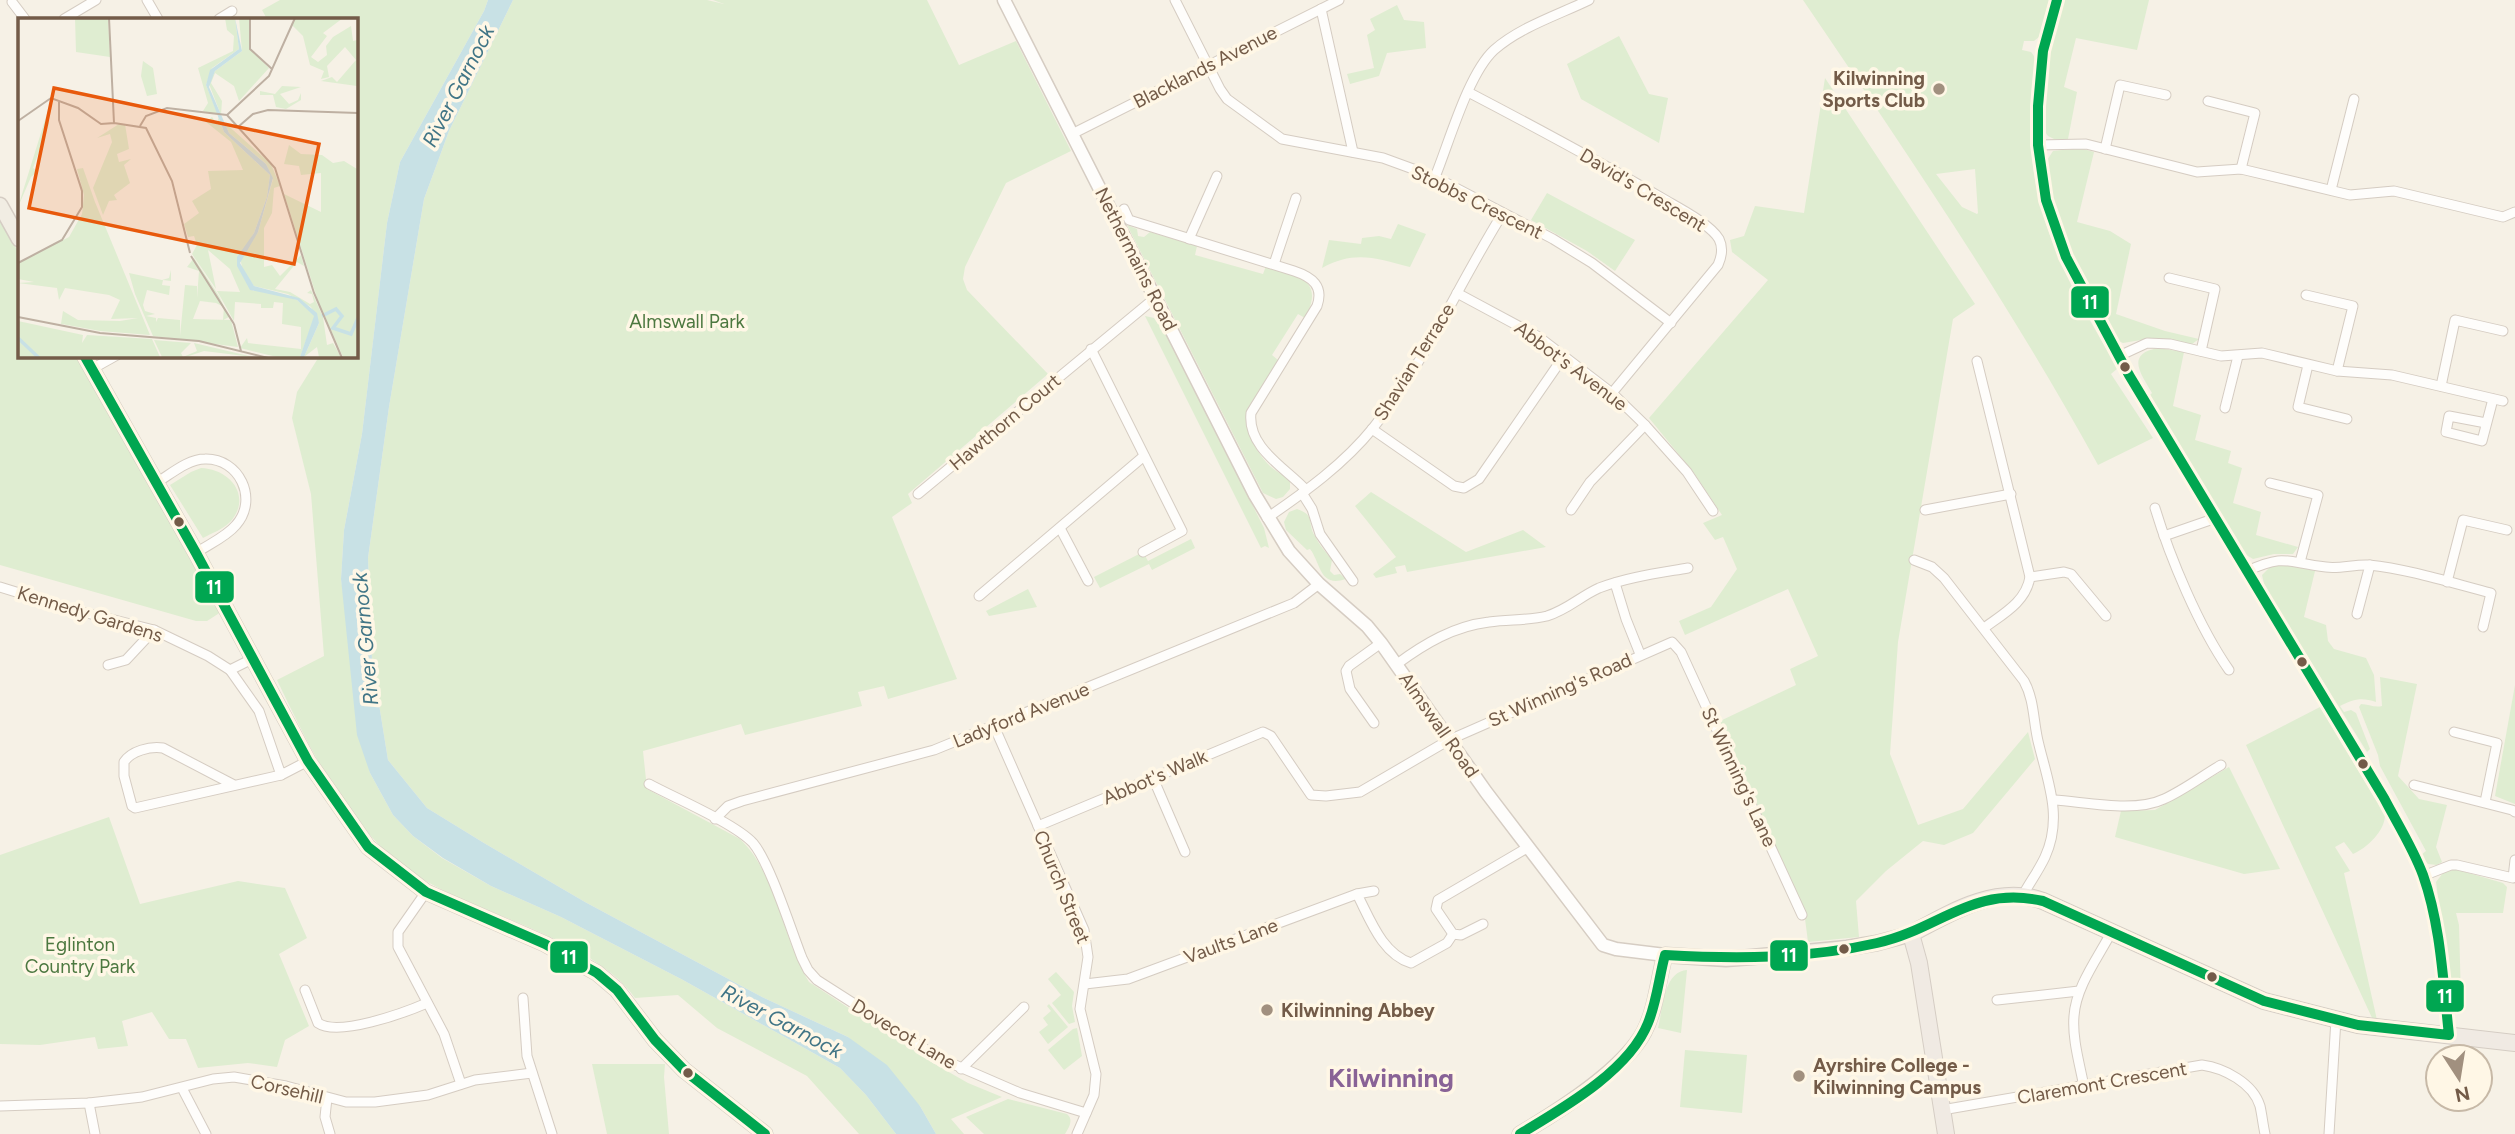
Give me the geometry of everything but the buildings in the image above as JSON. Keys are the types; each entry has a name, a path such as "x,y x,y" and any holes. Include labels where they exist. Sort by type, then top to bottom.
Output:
{"highway":[{"path":"1946,1134 1919,963 1911,934 1963,908 1996,897 2023,895 2043,901 2264,1001 2381,1028 2515,1043"}],"main road":[{"name":"Nethermains Road","path":"1004,0 1267,518"},
{"path":"0,205 18,237"},
{"path":"86,357 254,658 308,761 368,847 426,892 545,944 597,974 617,990 655,1040 684,1070 765,1134"},
{"name":"Almswall Road","path":"1267,518 1289,551 1319,584 1367,626 1381,643 1527,848 1600,942 1616,950 1665,955"},
{"path":"1520,1134 1578,1096 1627,1055 1636,1044 1650,1016 1665,955 1726,959 1752,957 1847,948 1911,934"}],"street":[{"path":"66,18 96,0"},
{"path":"147,0 157,18"},
{"name":"Stobbs Crescent","path":"1175,0 1227,99 1273,134 1291,141 1383,159 1435,177 1592,263 1671,323"},
{"name":"Blacklands Avenue","path":"1072,134 1339,0"},
{"path":"1435,177 1468,92 1480,68 1493,51 1515,36 1589,0"},
{"path":"2057,0 2043,51 2038,106 2038,145 2046,200 2056,232 2077,281 2119,356 2384,799 2423,876 2439,950 2449,1035"},
{"path":"12,2 24,18"},
{"path":"1321,9 1353,152"},
{"path":"221,18 232,11"},
{"path":"2105,149 2120,85 2166,96"},
{"name":"David's Crescent","path":"1468,92 1624,176 1716,235 1722,250 1718,265 1612,393"},
{"path":"2331,190 2354,99"},
{"path":"2208,101 2255,113 2241,169"},
{"path":"2038,145 2074,142 2197,172 2241,169 2350,195 2394,191 2502,217 2515,212"},
{"path":"1189,239 1217,176"},
{"path":"1274,264 1296,198"},
{"path":"1124,209 1129,220 1309,276 1319,289 1319,301 1251,413 1250,424 1254,435 1272,461 1290,474 1304,492 1320,534 1353,581"},
{"name":"Shavian Terrace","path":"1267,518 1331,470 1372,429 1395,397 1503,213"},
{"path":"2169,278 2215,289 2201,351"},
{"name":"Abbot's Avenue","path":"1457,293 1539,337 1612,393 1646,425 1687,472 1713,511"},
{"path":"2306,295 2353,306 2337,371"},
{"name":"Hawthorn Court","path":"918,494 1155,298"},
{"path":"2441,387 2455,320 2503,331"},
{"path":"2119,356 2147,343 2221,356 2262,353 2337,371 2392,374 2498,400 2486,423"},
{"path":"1091,349 1182,531 1143,552"},
{"path":"1372,429 1454,486 1464,488 1479,479 1564,356"},
{"path":"2225,408 2238,356"},
{"path":"92,369 113,357"},
{"path":"1977,361 2030,577 2029,586 2018,603 1984,628"},
{"path":"2308,365 2298,407 2347,419"},
{"name":"Abbot's Avenue","path":"1572,510 1590,482 1646,425"},
{"path":"979,596 1144,456"},
{"path":"156,483 202,459 215,459 228,464 238,474 244,485 244,511 237,524 228,532 196,553"},
{"path":"2270,483 2318,495 2300,562"},
{"path":"1925,510 2011,494"},
{"path":"2155,508 2164,537 2212,646 2229,670"},
{"path":"2164,537 2216,518"},
{"path":"2447,582 2463,520 2507,530"},
{"path":"1060,528 1088,581"},
{"path":"2247,571 2274,560 2332,567 2370,565 2447,582 2491,593 2483,627"},
{"path":"1914,561 1938,571 2028,688 2038,743 2054,800 2053,825 2047,854 2023,895"},
{"path":"2357,614 2370,565"},
{"path":"1397,664 1419,648 1453,631 1488,622 1525,621 1550,615 1598,589 1615,583 1688,568"},
{"path":"2030,577 2064,572 2071,574 2106,616"},
{"path":"1615,583 1640,654"},
{"name":"Ladyford Avenue","path":"715,819 735,803 934,750 1294,603 1319,584"},
{"name":"Kennedy Gardens","path":"0,587 154,630 208,656 230,670"},
{"path":"108,665 126,660 154,630"},
{"name":"St Winning's Road","path":"1307,792 1317,797 1360,792 1449,740 1672,642"},
{"name":"St Winning's Lane","path":"1672,642 1681,652 1802,915"},
{"path":"1374,723 1350,689 1346,671 1381,643"},
{"path":"254,658 230,670 247,692 265,724 282,775"},
{"name":"Church Street","path":"994,726 1086,936 1088,957 1080,1009 1096,1073 1094,1095 1077,1134"},
{"path":"2454,732 2497,743 2485,802"},
{"name":"Abbot's Walk","path":"1038,826 1259,733 1271,736 1307,792"},
{"path":"234,785 163,748 157,747 132,754 124,762 127,789 135,808 282,775 308,761"},
{"path":"2054,800 2130,806 2147,804 2163,800 2221,765"},
{"path":"1153,778 1185,852"},
{"path":"649,784 715,819"},
{"path":"2414,785 2515,812"},
{"name":"Dovecot Lane","path":"715,819 752,842 758,851 808,970 817,980 922,1048 961,1069 1020,1093 1086,1113"},
{"path":"1483,924 1461,935 1453,934 1436,909 1438,900 1527,848"},
{"path":"2423,876 2457,865 2513,878 2515,860"},
{"name":"Vaults Lane","path":"1085,984 1128,979 1357,894 1374,891"},
{"path":"426,892 402,925 397,937 401,954 444,1034 461,1084"},
{"path":"1357,894 1383,943 1402,960 1411,963 1447,943 1453,934"},
{"path":"2084,1087 2074,1024 2079,991 2112,932"},
{"path":"305,990 318,1023 332,1028 390,1017 426,1003"},
{"path":"1997,1000 2079,991"},
{"path":"523,998 527,1056 552,1134"},
{"path":"961,1069 1024,1007"},
{"path":"2329,1134 2336,1019"},
{"name":"Claremont Crescent","path":"1942,1110 2202,1065 2211,1066 2234,1077 2253,1091 2260,1105 2265,1134"},
{"name":"Corsehill","path":"0,1106 89,1103 142,1097 213,1079 234,1077 356,1103 428,1095 475,1080 532,1073"},
{"path":"182,1088 206,1134"},
{"path":"327,1098 325,1117 330,1134"},
{"path":"89,1103 95,1134"}],"green space":[{"path":"280,0 488,0 400,162 387,223 362,434 344,530 341,579 370,773 393,815 413,836 442,858 491,886 561,917 683,980 840,1068 866,1095 896,1134 859,1134 807,1076 717,1028 678,995 635,998 618,979 570,947 433,885 380,846 339,796 322,768 277,680 324,656 311,494 292,418 297,392 319,357 357,357 357,18 266,18 262,10"},
{"name":"Almswall Park","path":"513,0 707,0 724,4 713,0 927,0 959,65 1016,41 1071,151 1006,183 965,267 963,279 967,290 1048,374 908,494 912,503 892,517 957,679 888,699 884,686 858,692 862,706 745,735 741,724 643,751 647,789 740,839 752,853 771,888 792,946 809,982 933,1063 968,1083 1002,1097 951,1119 964,1134 936,1134 920,1106 848,1037 762,997 585,902 427,808 388,760 372,661 368,558 389,407 424,199 449,131"},
{"path":"1803,0 2049,0 2039,37 2034,41 2024,41 2022,50 2031,52 2035,61 2031,127 2036,185 2043,213 2063,267 2118,368 2111,374 2153,438 2098,465 1993,287","holes":["1975,169 1978,213 1962,207 1936,174"]},
{"path":"2063,0 2149,0 2137,50 2076,38 2064,87 2077,92 2068,139 2054,139 2048,136 2044,125 2044,91"},
{"path":"1397,5 1404,20 1424,22 1426,48 1387,53 1379,76 1350,84 1347,74 1374,68 1367,35 1375,30 1370,19"},
{"path":"1619,36 1649,94 1668,98 1659,143 1581,99 1567,64"},
{"path":"1825,78 1975,304 1953,319 1898,642 1890,754 1918,825 1963,809 2028,732 2035,759 1973,833 1944,845 1923,841 1886,871 1856,901 1859,937 1808,942 1804,911 1718,722 1796,685 1790,669 1818,656 1788,589 1685,635 1679,621 1711,607 1737,569 1723,537 1715,540 1703,523 1722,515 1694,473 1649,418 1768,280 1732,252 1730,240 1744,236 1755,206 1804,213"},
{"path":"2080,148 2094,152 2077,222 2110,231 2131,244 2116,314 2165,331 2199,339 2192,344 2147,339 2123,343 2116,340 2071,254 2061,231 2048,185 2046,162 2053,151"},
{"path":"1547,193 1635,240 1615,271 1587,251 1531,220"},
{"path":"0,221 18,251 18,357 78,357 221,612 207,621 196,621 0,565"},
{"path":"1398,224 1426,234 1410,267 1355,257 1322,268 1329,240 1361,244 1362,238 1379,236 1391,239"},
{"path":"1127,225 1137,229 1138,236 1144,237 1150,232 1197,246 1195,255 1263,274 1266,266 1297,276 1310,287 1311,305 1305,318 1298,314 1272,355 1278,360 1248,408 1247,415 1251,439 1260,454 1272,468 1290,479 1290,489 1283,497 1276,499 1263,493"},
{"path":"1145,316 1154,318 1158,324 1161,323 1264,528 1269,548 1261,548"},
{"path":"2158,348 2184,352 2173,406 2201,415 2195,440 2231,451 2228,463 2242,468 2233,503 2261,512 2256,535 2298,547 2293,554 2274,554 2253,559 2243,553 2150,395 2152,393 2140,372 2138,366 2142,355"},
{"path":"201,468 221,473 229,479 235,486 239,502 237,512 228,524 203,538 170,485"},
{"path":"1371,492 1466,552 1523,530 1546,547 1407,572 1405,565 1395,567 1397,573 1376,578 1373,574 1396,557 1355,506"},
{"path":"1297,509 1307,514 1313,532 1332,560 1330,571 1346,579 1337,581 1326,577 1310,549 1307,550 1286,530 1284,522 1289,512"},
{"path":"1191,539 1195,548 1152,570 1149,564 1100,588 1094,577 1143,552 1148,561"},
{"path":"2272,565 2290,565 2315,571 2304,617 2326,625 2328,641 2334,649 2366,658 2374,675 2376,702 2358,700 2340,706 2344,712 2351,710 2356,713 2370,749 2367,752 2265,588 2262,575"},
{"path":"1028,589 1037,607 989,616 986,611"},
{"path":"2380,677 2417,684 2398,776 2419,799 2447,805 2436,847 2442,862 2437,865 2428,864 2420,856 2426,851 2380,766 2359,707 2361,704 2382,706"},
{"path":"2515,685 2515,804 2495,796"},
{"path":"2320,707 2385,815 2379,833 2358,851 2353,854 2344,842 2335,847 2350,871 2344,873 2377,1020 2373,1020 2246,745"},
{"path":"2229,767 2280,869 2244,874 2115,837 2121,811 2155,810"},
{"name":"Eglinton Country Park","path":"109,817 140,904 238,881 285,888 307,938 279,954 309,1026 285,1040 277,1067 248,1063 198,1068 186,1039 169,1039 152,1012 122,1021 128,1046 98,1049 95,1037 40,1045 0,1044 0,855"},
{"path":"2455,869 2503,883 2507,887 2503,913 2456,913 2459,925 2461,999 2456,1005 2452,1005 2436,882 2443,873"},
{"path":"1687,970 1681,1033 1658,1028 1669,984 1679,972"},
{"path":"1056,972 1074,992 1072,1006 1075,1022 1069,1024 1052,1003 1061,995 1048,979"},
{"path":"1049,1004 1068,1027 1048,1044 1039,1032 1048,1025 1043,1018 1051,1011 1047,1006"},
{"path":"1077,1028 1082,1056 1064,1070 1048,1050"},
{"path":"1685,1050 1747,1055 1742,1113 1680,1107"},
{"path":"592,1064 665,1064 669,1134 607,1134"},
{"path":"1008,1099 1067,1114 1070,1121 1065,1134 984,1134 966,1117"}],"water":[{"name":"River Garnock","path":"488,0 513,0 449,131 424,199 389,407 368,558 372,661 388,760 427,808 484,843 585,902 762,997 848,1037 887,1065 920,1106 936,1134 896,1134 866,1095 840,1068 683,980 561,917 491,886 443,858 413,836 393,815 370,773 357,735 341,579 344,530 362,434 387,223 400,162"}],"transit line":[{"name":"11","path":"1520,1134 1593,1087 1626,1057 1648,1023 1665,955 1798,955 1851,948 1899,937 1957,911 1996,899 2043,901 2264,1001 2358,1025 2449,1035 2434,914 2415,855 2384,798 2129,375 2066,257 2046,200 2038,145 2043,51 2057,0"},
{"name":"11","path":"85,357 196,553 308,761 368,847 426,892 545,944 597,973 617,990 655,1040 684,1070 765,1134"}],"place":[{"name":"Kilwinning Sports Club","path":"1939,89"},
{"name":"Kilwinning Abbey","path":"1267,1010"},
{"name":"Ayrshire College - Kilwinning Campus","path":"1799,1076"}],"district":[{"name":"Kilwinning","path":"1391,1078"}]}
